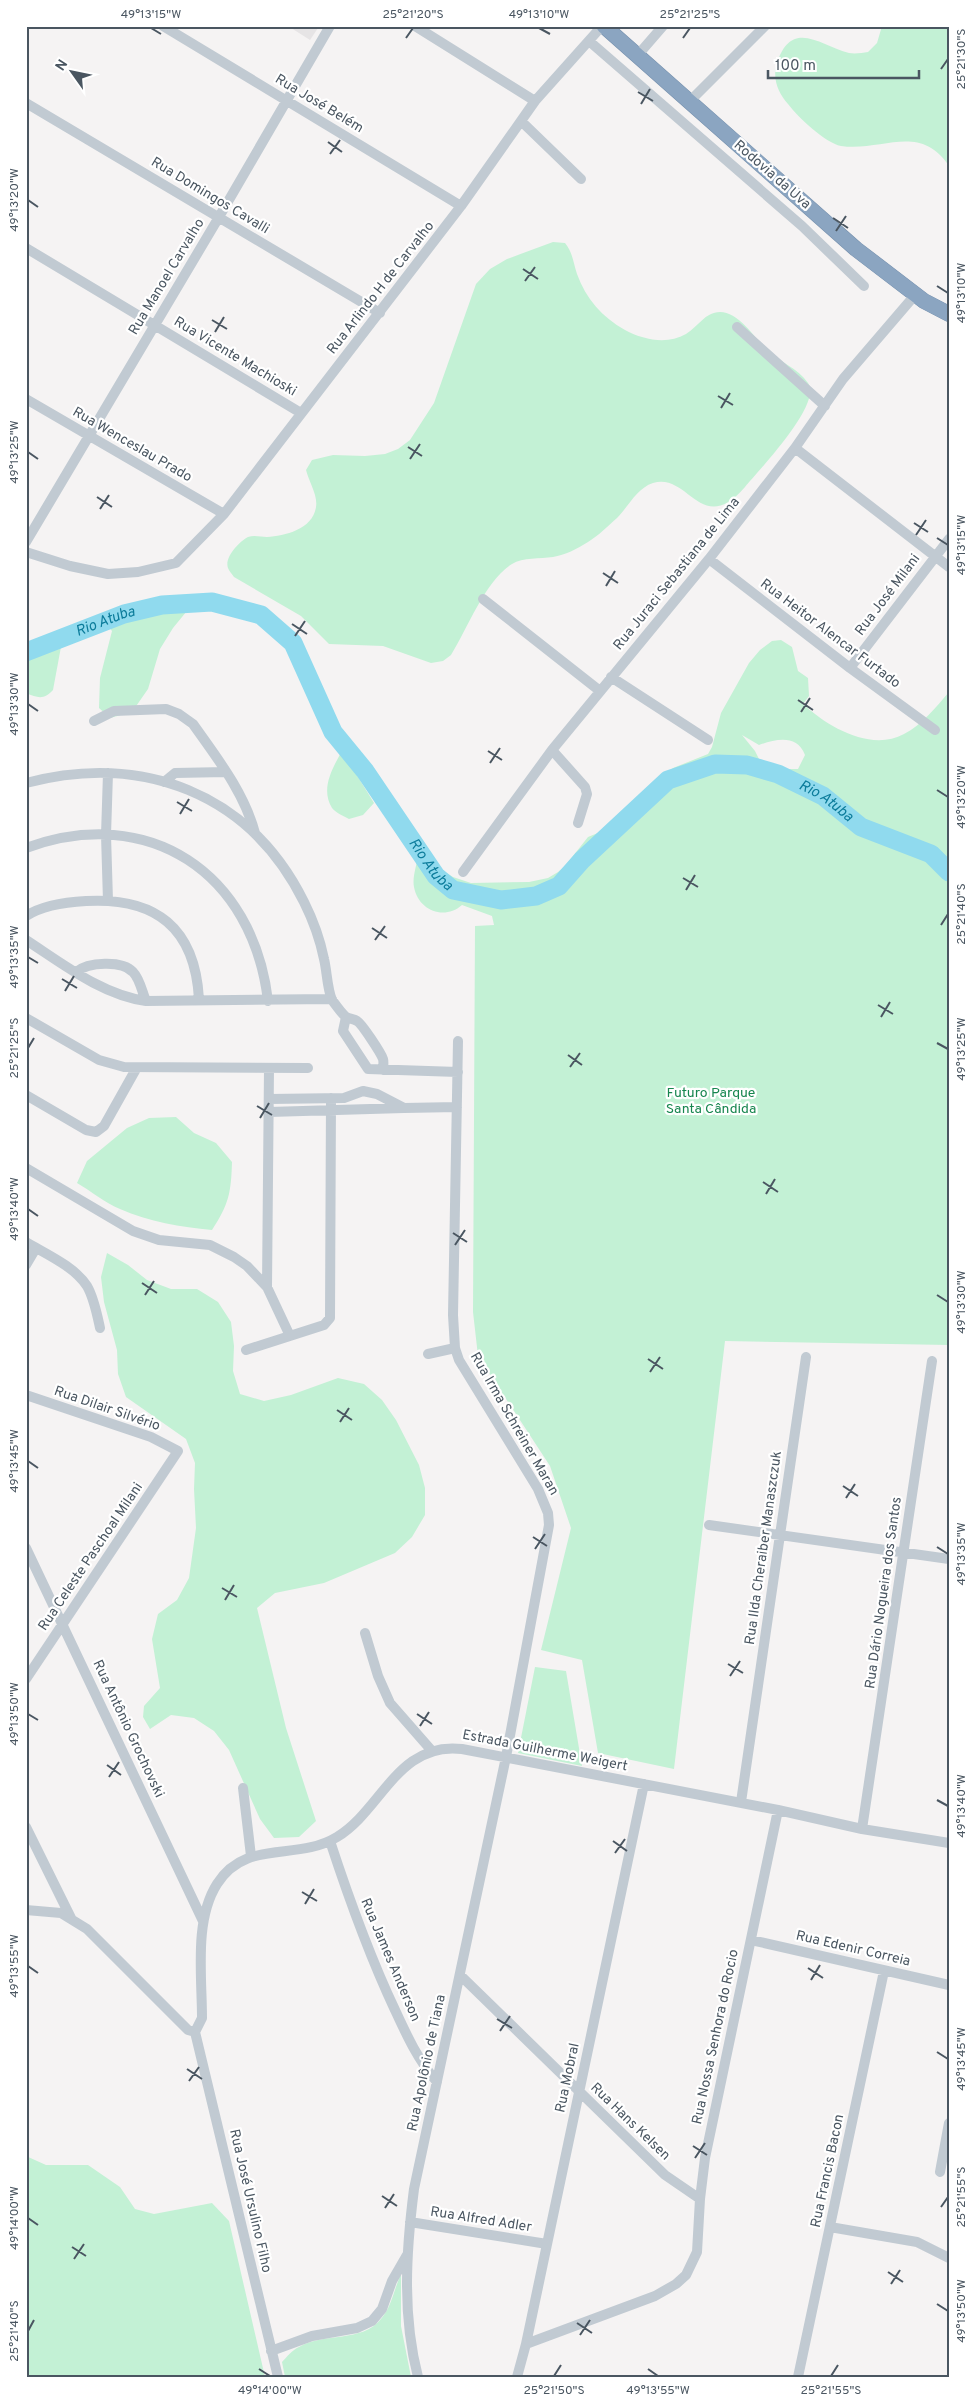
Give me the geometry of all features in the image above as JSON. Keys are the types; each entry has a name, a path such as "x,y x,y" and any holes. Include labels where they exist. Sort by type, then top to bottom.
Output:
{"highway":[{"name":"Rodovia da Uva","path":"603,26 856,249 915,295 949,314"}],"street":[{"name":"Rua José Belém","path":"163,26 461,206"},
{"name":"Rua Manoel Carvalho","path":"26,542 330,26"},
{"path":"415,26 535,101"},
{"name":"Rua Arlindo H de Carvalho","path":"26,552 70,566 108,574 138,572 176,563 224,514 461,206 535,101 603,26"},
{"path":"637,56 663,26"},
{"path":"689,102 765,26"},
{"path":"589,42 802,226 864,286"},
{"name":"Rua Domingos Cavalli","path":"26,103 380,312"},
{"path":"521,121 581,180"},
{"name":"Rua Vicente Machioski","path":"26,248 301,413"},
{"name":"Rua Juraci Sebastiana de Lima","path":"463,872 552,750 709,559 795,448 843,379 915,295"},
{"path":"737,327 825,406"},
{"name":"Rua Wenceslau Prado","path":"26,399 224,514"},
{"path":"795,448 949,567"},
{"name":"Rua José Milani","path":"850,668 934,556 949,539"},
{"name":"Rua Heitor Alencar Furtado","path":"709,559 850,668 935,730"},
{"path":"483,599 600,691"},
{"path":"611,677 708,740"},
{"path":"94,721 114,711 166,709 193,724 226,772 245,804 256,834"},
{"path":"552,750 585,787 587,794 578,824"},
{"path":"164,782 175,773 226,772"},
{"path":"108,773 106,834 108,901"},
{"path":"26,783 65,774 108,773 132,775 164,782 221,805 256,834 282,866 304,902 319,938 332,999 346,1017 358,1021 383,1059 383,1070"},
{"path":"26,848 73,836 106,834 140,839 172,850 187,858 212,878 232,902 249,930 262,964 268,1001"},
{"path":"26,916 42,909 68,903 108,901 141,906 159,916 174,928 192,955 198,976 200,999"},
{"path":"26,940 76,972 117,995 146,1002 200,999 268,1001 332,999"},
{"path":"76,972 88,966 124,966 136,976 146,1002"},
{"path":"346,1017 343,1031 368,1070 458,1072"},
{"path":"26,1018 99,1060 136,1069 308,1068"},
{"name":"Rua Irma Schreiner Maran","path":"458,1041 453,1315 455,1348 471,1382 538,1489 548,1513 548,1537 506,1757"},
{"path":"266,1287 270,1068"},
{"path":"26,1095 86,1130 96,1132 104,1126 136,1069"},
{"path":"269,1099 344,1098 363,1091 370,1092 404,1108"},
{"path":"368,1110 373,1100 370,1092"},
{"path":"246,1350 324,1325 332,1314 330,1098"},
{"path":"269,1112 457,1107"},
{"path":"26,1168 133,1231 160,1240 200,1243 220,1249 247,1266 266,1287 290,1336"},
{"path":"26,1242 62,1263 82,1279 91,1295 100,1328"},
{"path":"26,1265 36,1248"},
{"path":"428,1354 455,1348"},
{"name":"Rua Ilda Cheraiber Manaszczuk","path":"742,1802 806,1357"},
{"name":"Rua Dário Nogueira dos Santos","path":"862,1828 932,1361"},
{"name":"Rua Dilair Silvério","path":"26,1395 151,1437 178,1451"},
{"name":"Rua Celeste Paschoal Milani","path":"26,1679 178,1451"},
{"path":"709,1525 949,1559"},
{"name":"Rua Antônio Grochovski","path":"26,1548 203,1921"},
{"path":"365,1633 378,1676 390,1703 432,1751"},
{"name":"Estrada Guilherme Weigert","path":"196,2032 202,2018 203,1921 206,1908 218,1883 234,1865 251,1856 306,1848 330,1841 354,1824 397,1775 420,1757 432,1751 454,1748 506,1757 742,1802 862,1828 949,1843"},
{"name":"Rua Apolônio de Tiana","path":"418,2377 408,2322 410,2222 418,2172 506,1757"},
{"name":"Rua Mobral","path":"517,2377 526,2344 580,2092 644,1784"},
{"path":"243,1788 251,1856"},
{"name":"Rua Nossa Senhora do Rocio","path":"526,2344 655,2296 686,2276 696,2259 705,2158 778,1810"},
{"path":"26,1827 72,1918"},
{"name":"Rua James Anderson","path":"330,1841 355,1916 388,1995 418,2058 437,2082"},
{"path":"26,1910 49,1911 72,1918 101,1941 188,2030 196,2032"},
{"name":"Rua Edenir Correia","path":"751,1940 949,1985"},
{"name":"Rua Francis Bacon","path":"798,2377 884,1971"},
{"name":"Rua Hans Kelsen","path":"460,1975 665,2175 700,2199"},
{"name":"Rua José Ursulino Filho","path":"196,2032 278,2377"},
{"path":"940,2172 949,2123"},
{"name":"Rua Alfred Adler","path":"410,2222 547,2244"},
{"path":"830,2227 917,2242 949,2258"},
{"path":"271,2351 312,2336 358,2328 372,2322 382,2309 397,2272 408,2253"}],"shaded area":[{"path":"288,26 316,26 318,28 310,40"}],"green space":[{"path":"882,26 949,26 949,166 938,153 926,145 913,142 856,147 835,144 820,135 805,122 784,100 779,90 775,74 777,63 783,49 791,41 799,38 809,38 849,53 868,52 877,43"},
{"path":"553,242 565,243 581,283 590,299 602,313 625,330 648,339 671,339 686,334 710,314 727,313 740,321 765,349 799,373 808,383 810,393 798,420 775,452 745,487 730,501 717,506 706,505 676,486 665,482 647,485 637,493 617,518 584,545 557,556 526,559 516,562 502,572 485,593 451,655 443,661 431,663 383,646 329,644 301,616 234,577 228,568 228,559 230,554 245,539 250,536 267,537 290,533 304,526 314,515 316,507 315,493 306,470 312,460 333,455 365,456 385,454 398,449 410,440 434,403 476,284 490,269 507,259"},
{"path":"172,605 191,606 173,628 160,649 148,689 132,712 110,718 99,708 100,678 112,631 103,620 140,608"},
{"path":"63,636 53,690 44,697 26,693 26,650"},
{"name":"Futuro Parque Santa Cândida","path":"781,640 792,647 798,671 808,678 809,696 803,704 825,721 850,734 878,740 891,739 904,734 923,721 949,692 949,1345 725,1341 674,1769 598,1753 582,1660 541,1650 571,1528 550,1466 478,1356 473,1312 475,926 494,925 492,916 462,905 455,910 447,912 433,911 426,907 416,895 414,879 418,855 453,877 471,883 529,882 548,878 558,872 588,837 610,828 673,768 708,754 712,747 721,713 749,663 760,650 772,641","holes":["742,735 759,745 779,740 791,741 797,744 805,755 798,769 787,769 759,759"]},
{"path":"342,751 374,803 363,815 349,819 332,808 327,793 329,778"},
{"path":"176,1117 194,1133 216,1143 232,1162 231,1182 226,1205 212,1230 165,1223 131,1214 109,1204 77,1183 87,1161 127,1128 149,1118"},
{"path":"107,1253 128,1265 147,1280 171,1289 197,1289 218,1302 231,1322 234,1346 233,1371 240,1394 264,1401 291,1395 338,1378 364,1384 382,1400 396,1420 419,1465 425,1488 425,1515 412,1537 395,1553 324,1583 275,1593 257,1608 286,1728 316,1821 299,1837 274,1838 260,1819 229,1750 214,1731 194,1718 171,1715 150,1729 143,1717 144,1706 160,1688 152,1639 158,1614 177,1600 189,1578 196,1528 195,1463 186,1439 126,1397 118,1374 117,1350 104,1302 101,1277"},
{"path":"535,1667 566,1671 582,1766 518,1753"},
{"path":"26,2156 46,2165 88,2165 120,2187 135,2209 154,2214 212,2203 229,2221 265,2377 26,2377"},
{"path":"401,2274 401,2326 411,2377 285,2377 282,2362 296,2348 309,2342 364,2331 381,2319 388,2309"}],"waterway":[{"name":"Rio Atuba","path":"26,652 124,614 162,605 212,602 261,615 293,643 333,732 365,771 436,876 453,890 501,900 536,896 559,886 582,860 668,780 715,764 747,765 778,774 823,796 861,827 931,854 949,872"}]}
